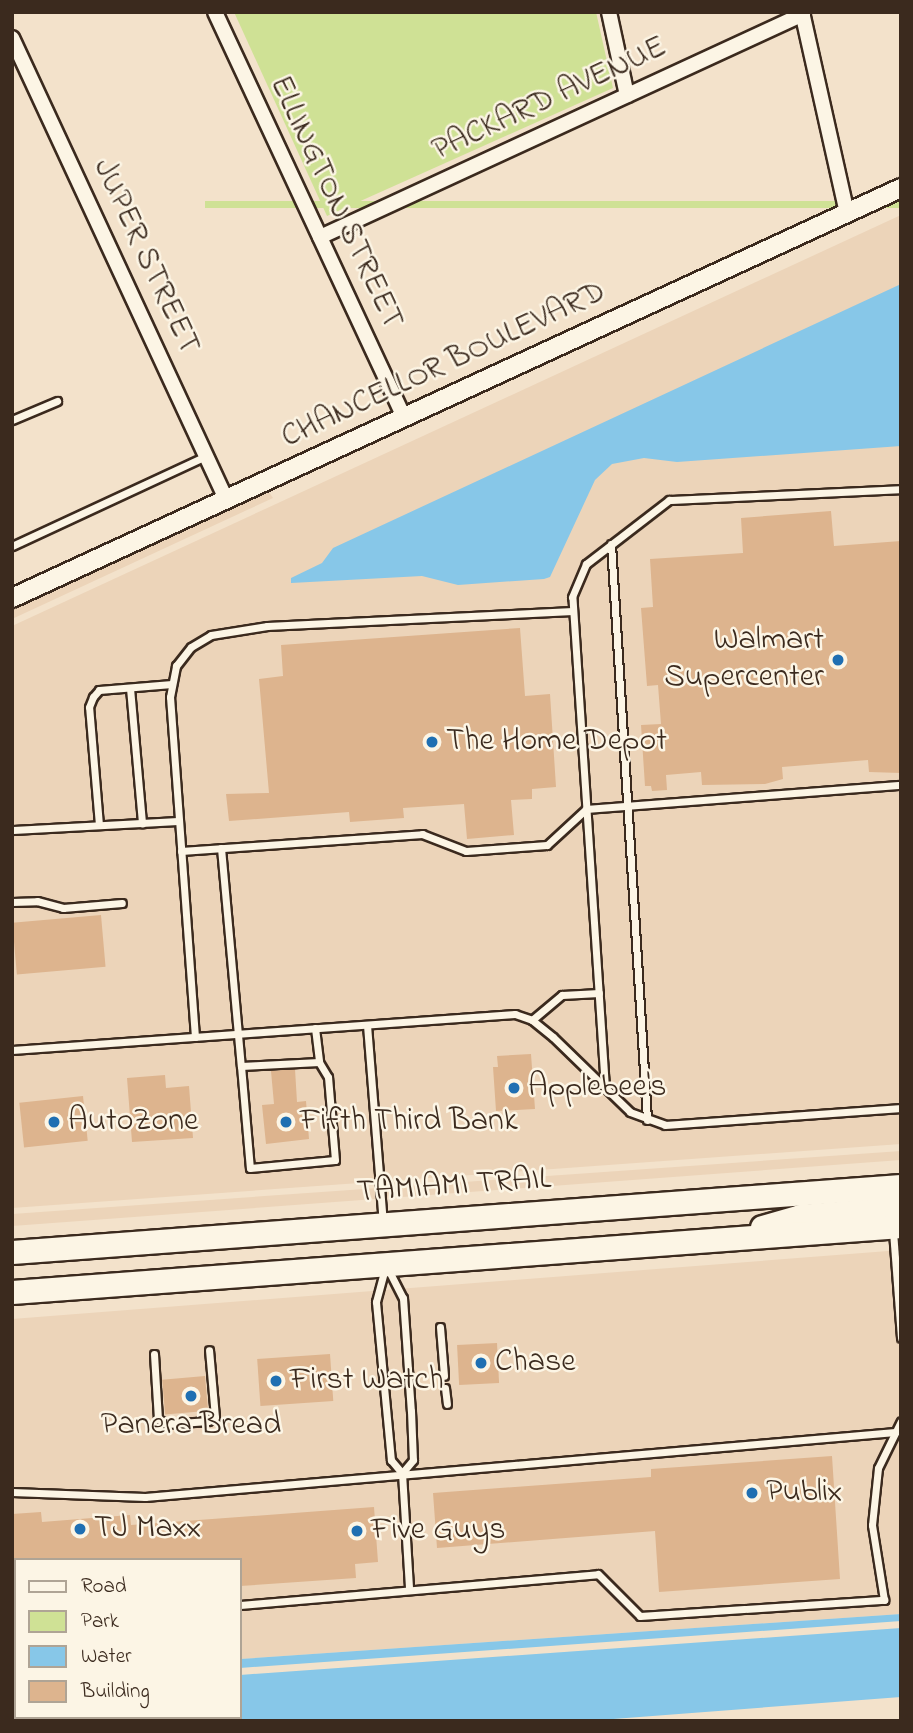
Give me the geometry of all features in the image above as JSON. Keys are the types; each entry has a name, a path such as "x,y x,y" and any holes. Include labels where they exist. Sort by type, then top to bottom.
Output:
{"main road":[{"name":"TAMIAMI TRAIL","path":"19,1253 901,1186"},
{"path":"12,1292 715,1240 800,1216 898,1220"},
{"path":"384,1224 386,1264"}],"street":[{"name":"ELLINGTON STREET","path":"215,12 404,417"},
{"path":"609,12 627,95"},
{"name":"PACKARD AVENUE","path":"320,237 803,13"},
{"path":"803,13 847,213"},
{"name":"JUPER STREET","path":"12,38 226,499"},
{"name":"CHANCELLOR BOULEVARD","path":"14,592 226,499 901,188"}],"lane":[{"path":"12,420 57,401"},
{"path":"12,546 206,456"},
{"path":"605,1088 572,597 586,564 668,500 901,489"},
{"path":"611,544 647,1120"},
{"path":"195,1037 179,821 173,684 176,666 191,647 211,635 267,626 573,611"},
{"path":"99,825 89,707 99,690 173,684"},
{"path":"130,688 142,823"},
{"path":"181,851 422,834 466,851 547,845 586,809 901,785"},
{"path":"12,830 179,821"},
{"path":"221,848 250,1168 335,1160 328,1077 319,1062 315,1028"},
{"path":"12,902 37,901 63,908 122,903"},
{"path":"532,1020 562,995 599,993"},
{"path":"12,1050 515,1014 532,1020 630,1112 665,1125 901,1108"},
{"path":"367,1024 384,1224"},
{"path":"241,1066 319,1062"},
{"path":"898,1220 901,1338"},
{"path":"386,1264 403,1298 405,1323 413,1460 402,1473"},
{"path":"386,1264 376,1301 391,1460 402,1473 409,1589"},
{"path":"440,1327 444,1376"},
{"path":"154,1354 158,1419 167,1424 208,1422 215,1416 209,1350"},
{"path":"445,1388 447,1404"},
{"path":"242,1605 598,1574 640,1616 884,1600 872,1525 878,1468 901,1421"},
{"path":"12,1492 145,1497 895,1432"}],"shaded area":[{"path":"901,215 901,1144 12,1208 12,626"},
{"path":"269,492 273,498 12,619 12,610"},
{"path":"901,1151 901,1160 12,1226 12,1214"},
{"path":"901,1250 901,1614 242,1659 242,1558 14,1558 12,1675 12,1319"}],"green space":[{"path":"234,12 596,12 613,88 327,216"},
{"path":"205,201 901,201 901,208 205,208"}],"water":[{"path":"901,284 901,446 677,462 644,458 612,464 595,480 550,577 544,579 458,585 422,576 291,583 291,578 322,563 333,548"},
{"path":"901,1614 901,1621 242,1668 242,1659"},
{"path":"901,1628 901,1697 587,1721 12,1721 12,1691 14,1719 242,1719 242,1675"}],"building":[{"path":"831,511 834,546 901,541 901,773 869,772 868,760 782,767 783,779 765,784 702,785 701,772 666,775 667,790 652,791 651,786 645,786 641,725 661,724 658,685 647,686 641,608 653,607 650,559 743,553 741,518"},
{"name":"The Home Depot","path":"520,628 525,696 550,694 556,787 532,789 532,799 511,800 514,835 467,839 464,804 403,808 404,818 350,822 349,812 229,821 226,794 269,793 259,679 283,676 281,645"},
{"path":"101,915 106,967 17,975 12,923"},
{"name":"Applebee's","path":"531,1054 535,1109 496,1111 493,1067 498,1067 497,1056"},
{"name":"Fifth Third Bank","path":"295,1069 297,1102 306,1101 309,1139 266,1144 262,1105 274,1104 271,1071"},
{"path":"165,1075 166,1088 189,1086 193,1138 132,1142 127,1078"},
{"name":"AutoZone","path":"83,1096 88,1141 24,1147 19,1103"},
{"path":"497,1343 499,1383 459,1385 457,1345"},
{"path":"330,1354 333,1401 260,1406 257,1359"},
{"path":"205,1376 208,1411 165,1415 162,1380"},
{"path":"832,1456 840,1579 659,1592 655,1531 437,1548 433,1493 651,1477 651,1469"},
{"path":"374,1507 378,1562 355,1564 356,1578 242,1586 242,1558 12,1560 12,1514 41,1512 42,1522 130,1515 131,1525"}],"place":[{"name":"Walmart Supercenter","path":"838,660"},
{"name":"The Home Depot","path":"432,742"},
{"name":"Applebee's","path":"514,1088"},
{"name":"AutoZone","path":"54,1122"},
{"name":"Fifth Third Bank","path":"286,1122"},
{"name":"Chase","path":"481,1363"},
{"name":"First Watch","path":"276,1381"},
{"name":"Panera Bread","path":"191,1396"},
{"name":"Publix","path":"752,1493"},
{"name":"TJ Maxx","path":"80,1529"},
{"name":"Five Guys","path":"357,1531"}]}
